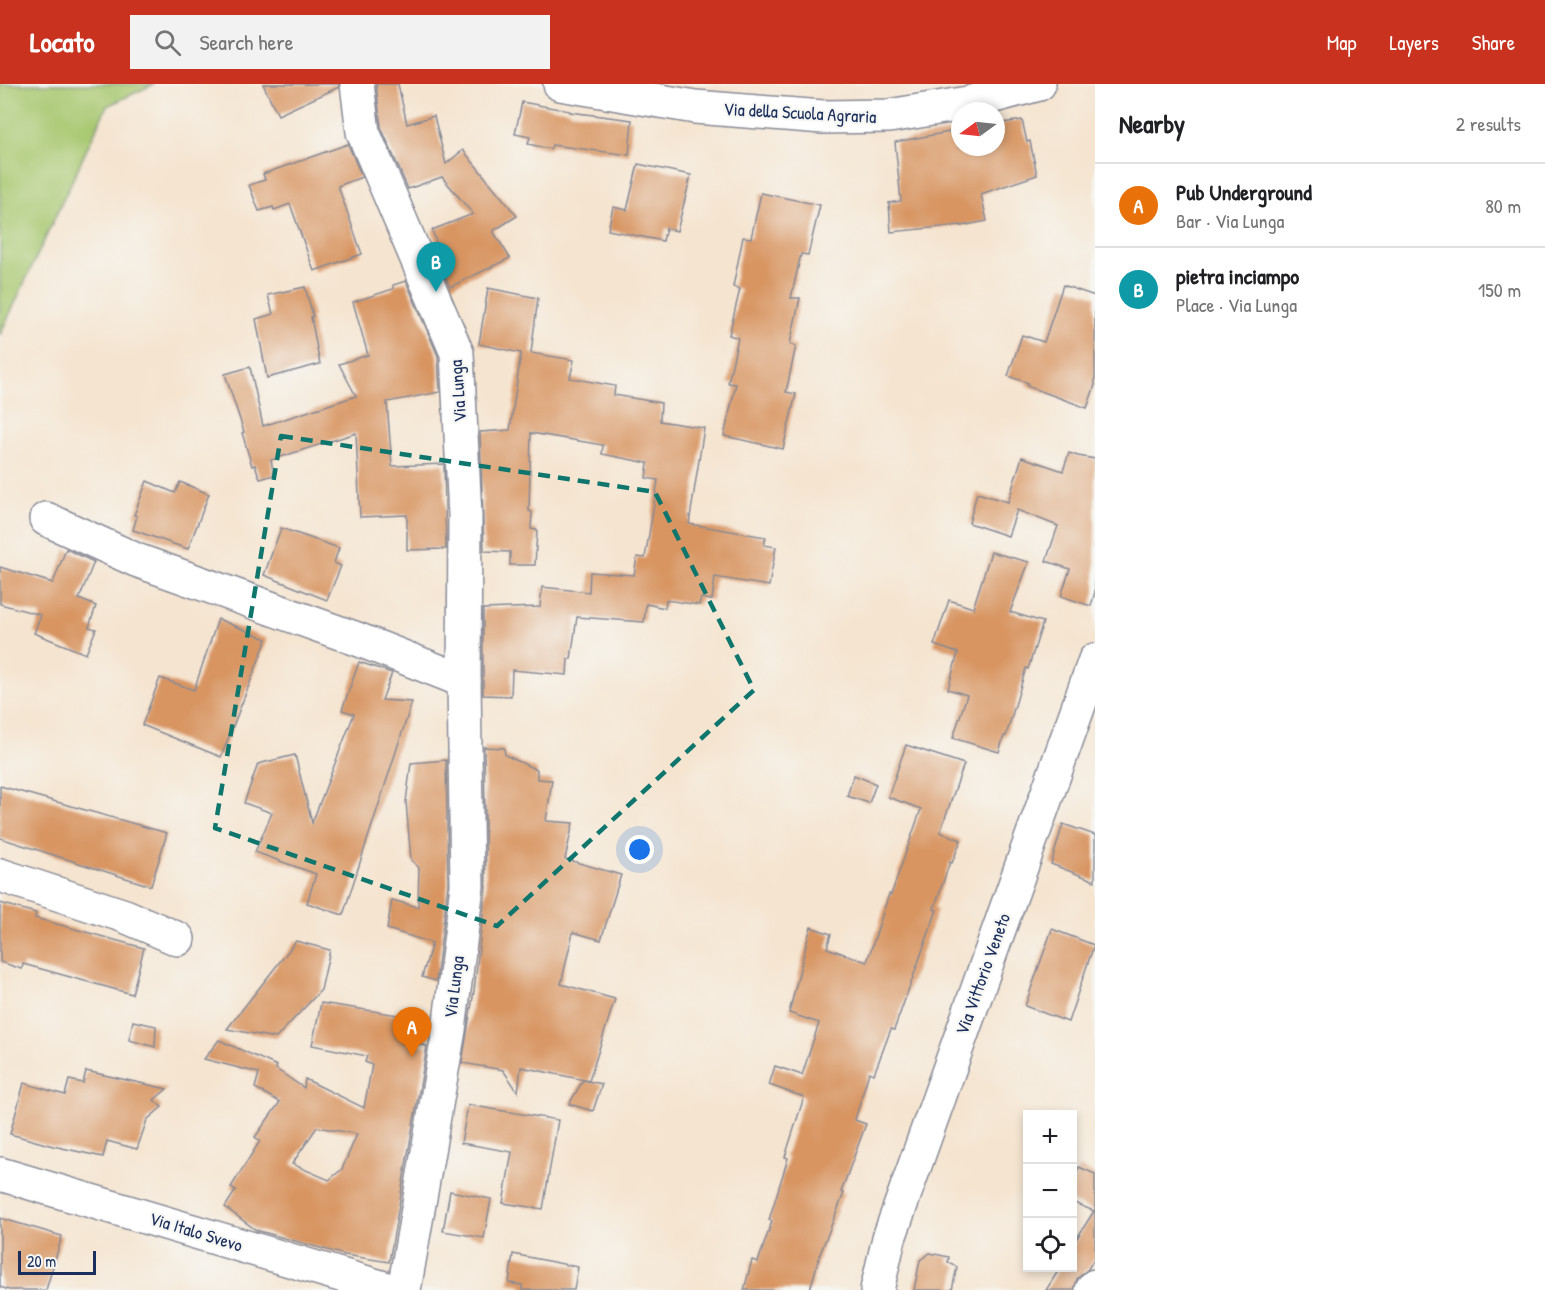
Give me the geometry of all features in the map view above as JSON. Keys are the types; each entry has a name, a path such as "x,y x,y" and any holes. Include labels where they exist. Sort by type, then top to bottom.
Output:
{"street":[{"name":"Via Lunga","path":"357,84 363,132 457,353 465,516 464,681 467,886 449,1030 404,1290"},
{"name":"Via della Scuola Agraria","path":"560,84 695,107 824,117 889,116 968,103 1039,84"},
{"path":"46,519 136,560 357,639 464,681"},
{"name":"Via Vittorio Veneto","path":"877,1290 889,1238 1095,660"},
{"path":"0,875 125,916 178,939"},
{"name":"Via Italo Svevo","path":"0,1174 391,1290"},
{"path":"1092,1290 1095,1286"}],"highlighted area":[{"path":"281,436 655,492 754,690 497,926 215,828"}],"green space":[{"path":"0,84 154,84 107,106 0,335"}],"building":[{"path":"263,84 339,84 339,87 278,115"},
{"path":"376,84 398,84 407,124 434,116 446,164 463,150 517,216 493,231 510,258 450,287 432,247 437,244 432,230 473,214 442,177 408,189 381,127"},
{"path":"522,102 570,112 632,120 629,155 552,145 550,149 528,144 530,137 515,134"},
{"path":"1022,120 1027,142 1030,141 1037,175 981,194 987,221 961,226 891,232 889,203 901,201 895,142 951,132 951,156 1005,156 1005,123"},
{"path":"348,144 362,177 338,186 362,254 314,271 290,204 274,210 273,207 259,211 249,185 265,180 263,174"},
{"path":"638,164 691,175 677,231 666,228 663,241 608,230 613,207 627,210"},
{"path":"761,193 820,205 808,255 801,254 791,298 800,298 790,344 796,346 786,392 796,394 783,449 724,436 736,384 728,383 738,338 729,335 740,289 733,287 743,237 751,238"},
{"path":"406,281 438,356 440,392 387,402 392,466 444,464 446,549 407,550 407,515 360,517 356,433 271,460 274,475 260,479 255,465 252,466 242,433 244,432 225,374 250,367 263,426 356,396 339,364 368,355 353,302 393,289 393,285"},
{"path":"1063,285 1095,296 1095,385 1087,408 1027,386 1028,383 1008,376 1022,335 1044,342"},
{"path":"305,287 313,316 311,317 320,364 267,378 256,319 273,314 268,295"},
{"path":"488,288 538,298 531,353 574,360 570,378 615,386 614,395 661,403 660,421 704,428 689,524 766,537 764,545 776,547 769,586 715,577 712,600 701,598 699,605 666,600 665,608 646,604 644,622 577,617 567,675 512,670 511,696 483,695 483,609 540,607 542,587 589,592 590,572 634,575 637,557 645,558 658,480 646,478 648,463 602,454 603,445 531,433 529,511 532,512 531,529 537,530 535,565 510,565 510,552 484,551 480,432 510,430 521,353 479,344"},
{"path":"1069,453 1095,459 1095,592 1091,606 1061,596 1070,569 1046,561 1058,526 1017,510 1008,536 969,523 977,493 1008,502 1022,457 1063,471"},
{"path":"147,481 175,493 180,482 209,494 188,549 133,530 137,516 134,515"},
{"path":"281,528 339,548 334,563 341,566 327,600 264,575"},
{"path":"66,549 94,562 79,599 96,606 89,627 96,629 86,654 34,633 41,615 0,604 0,567 53,583"},
{"path":"991,552 1029,562 1010,612 1043,622 999,752 953,738 967,695 948,689 958,653 934,645 949,600 973,608"},
{"path":"218,619 267,639 221,757 142,725 160,678 194,690"},
{"path":"359,662 392,673 382,700 412,702 343,915 307,903 316,874 255,852 272,813 244,803 258,764 295,755 312,823 354,714 342,710"},
{"path":"906,745 964,764 940,832 961,840 952,863 950,862 934,909 937,910 894,1030 891,1029 874,1074 869,1072 855,1120 866,1124 841,1192 844,1193 820,1254 810,1290 744,1290 752,1260 758,1262 772,1221 769,1220 788,1158 785,1157 804,1097 769,1085 775,1066 802,1075 819,1023 789,1013 811,927 831,934 827,948 867,962 889,894 891,895 921,809 888,797"},
{"path":"484,747 504,748 505,755 537,770 537,779 552,780 546,821 573,823 565,859 621,875 601,940 573,932 561,984 615,999 589,1081 521,1067 518,1092 503,1070 462,1063 474,991 486,888"},
{"path":"446,760 448,885 436,981 422,977 432,943 387,929 392,900 418,907 419,868 411,860 406,802 411,763"},
{"path":"854,775 876,784 869,803 847,796"},
{"path":"0,786 167,833 151,886 0,838"},
{"path":"1063,824 1095,835 1095,881 1051,864"},
{"path":"0,903 36,913 35,918 144,948 132,994 23,964 22,969 0,962"},
{"path":"1052,929 1094,945 1068,1022 1025,1006"},
{"path":"296,941 330,950 321,990 276,1038 227,1029"},
{"path":"321,1003 405,1016 401,1033 408,1035 408,1042 427,1046 389,1262 345,1255 256,1230 225,1207 236,1190 231,1187 260,1141 255,1137 280,1102 255,1088 259,1073 204,1059 219,1040 277,1066 276,1069 304,1088 305,1079 364,1108 372,1065 365,1062 367,1056 312,1045","holes":["317,1127 357,1134 342,1169 329,1180 292,1164"]},
{"path":"133,1021 156,1026 155,1047 129,1040"},
{"path":"86,1071 167,1089 154,1100 162,1107 147,1120 137,1149 107,1141 103,1157 10,1134 24,1083 65,1095 69,1080 83,1083"},
{"path":"583,1080 602,1084 593,1111 569,1104"},
{"path":"468,1105 558,1120 543,1209 503,1203 512,1152 461,1143"},
{"path":"1079,1167 1095,1174 1095,1257 1088,1269 1077,1279 1074,1290 1046,1290 1057,1272 1077,1272 1077,1238 1094,1211 1077,1204"},
{"path":"450,1191 491,1199 484,1238 443,1231"},
{"path":"0,1218 62,1236 46,1290 9,1290 0,1287"},
{"path":"930,1253 949,1257 948,1262 957,1267 952,1290 914,1290 920,1260"},
{"path":"513,1254 578,1267 574,1290 522,1290 522,1285 509,1283"}],"place":[{"name":"pietra inciampo","path":"436,292"},
{"name":"Pub Underground","path":"412,1057"}]}
